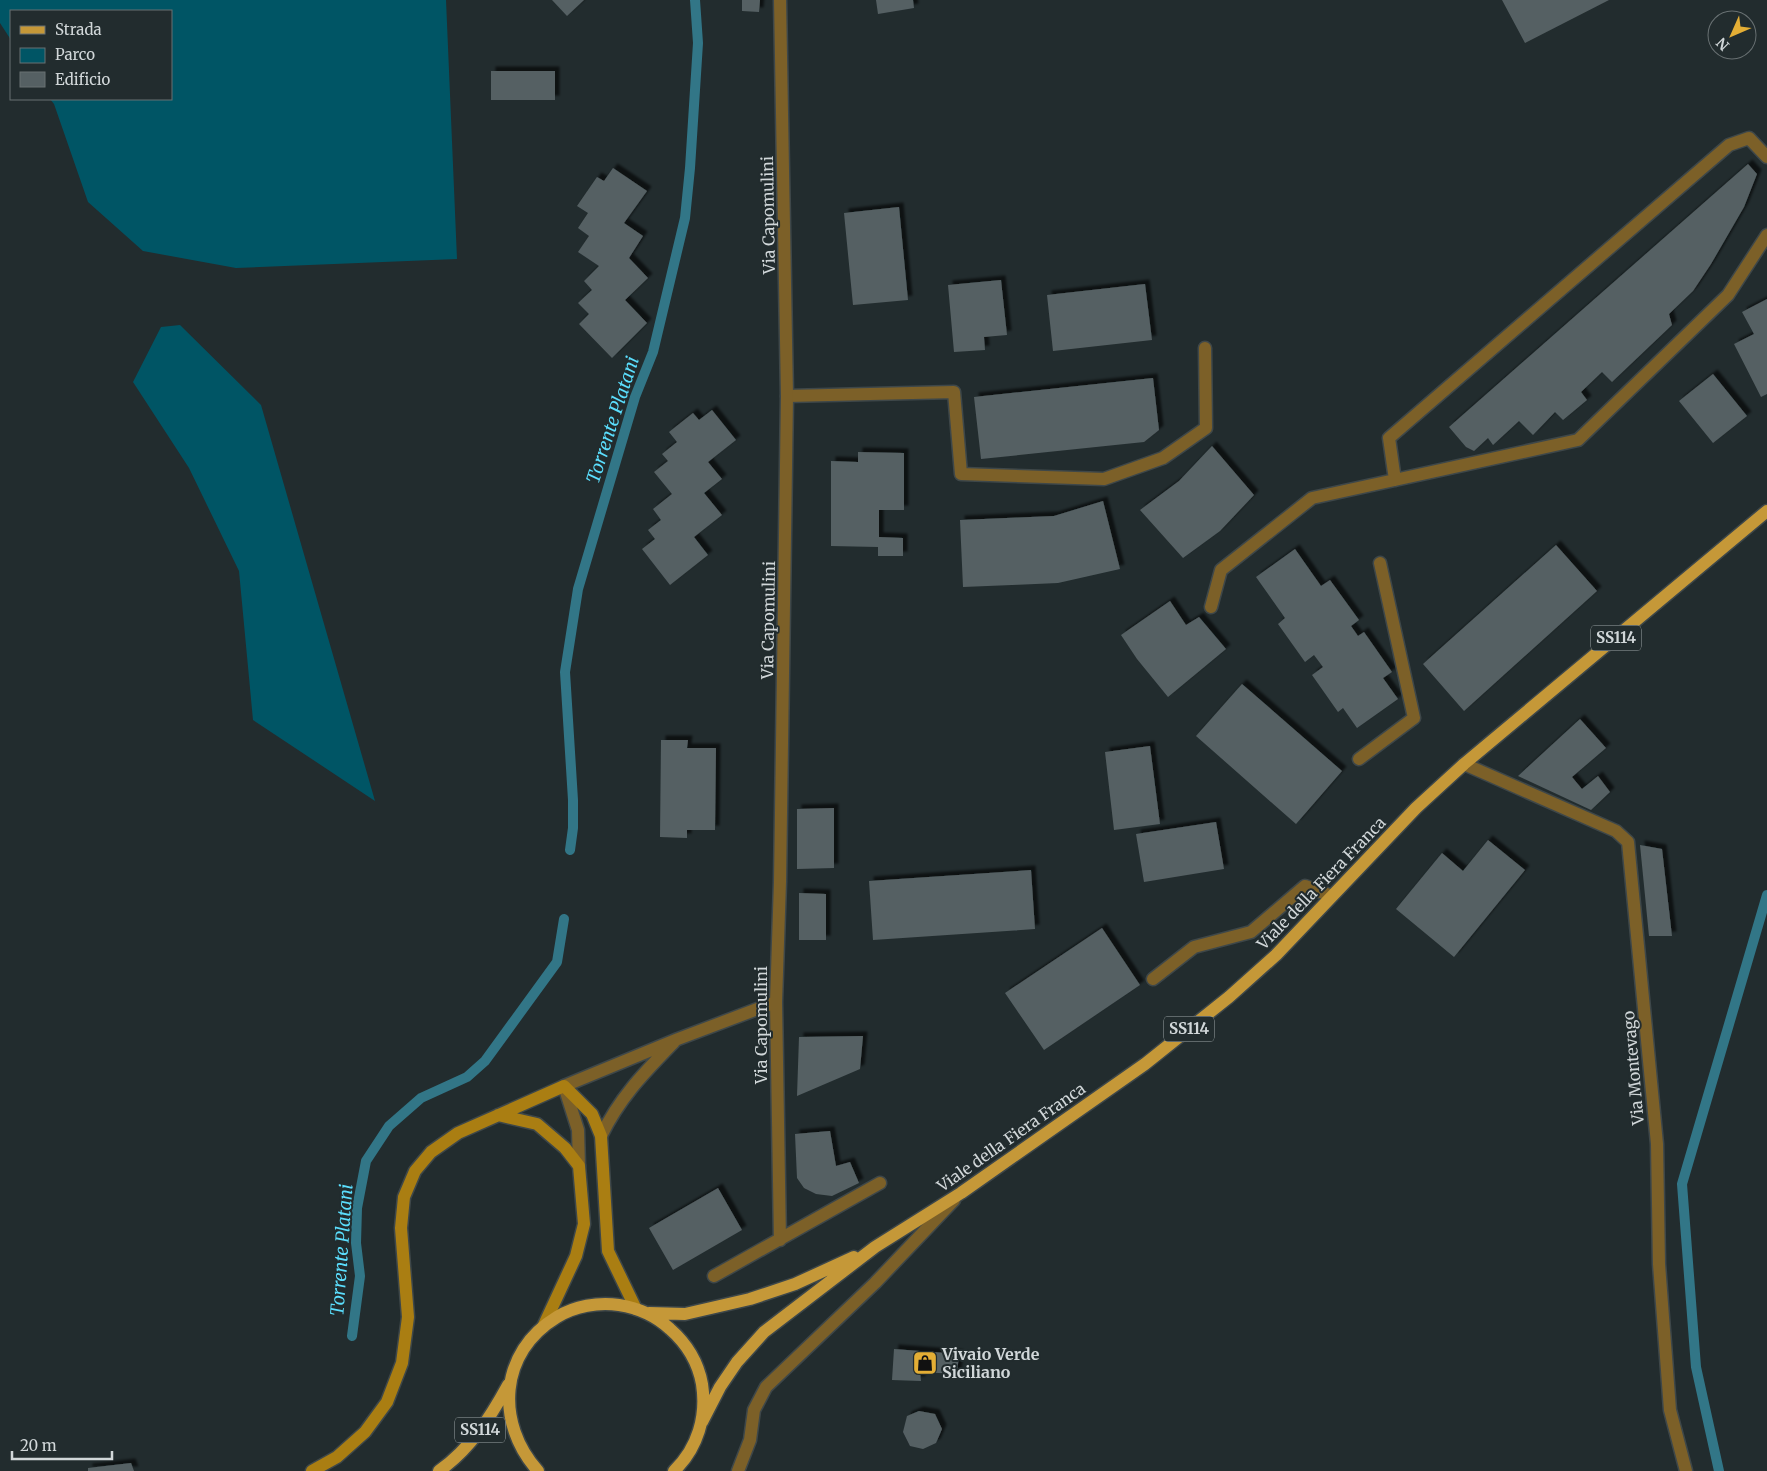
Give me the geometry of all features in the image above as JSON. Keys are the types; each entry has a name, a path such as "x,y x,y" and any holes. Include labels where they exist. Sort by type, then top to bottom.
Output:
{"main road":[{"name":"Viale della Fiera Franca","path":"875,1247 961,1193 1145,1064 1229,997 1276,955 1416,808 1464,764 1767,511"},
{"path":"312,1471 337,1457 365,1432 387,1402 402,1364 408,1317 401,1228 404,1197 415,1171 431,1152 458,1133 564,1086 592,1114 601,1136 608,1251 641,1311 665,1324 688,1348 701,1378 702,1422"},
{"path":"498,1115 537,1124 565,1148 579,1166 584,1224 576,1256 543,1327"},
{"path":"538,1471 524,1454 514,1435 509,1408 511,1380 517,1360 522,1351 543,1327 566,1312 593,1305 614,1304 641,1311 685,1314 750,1299 795,1284 875,1247"},
{"path":"674,1471 695,1443 702,1422 720,1387 764,1332 875,1247"},
{"name":"SS114","path":"439,1471 455,1460 487,1422 511,1380"}],"street":[{"name":"Via Capomulini","path":"780,0 787,396 780,872 776,1002 780,1240"},
{"path":"1395,480 1390,438 1729,145 1749,138 1767,157"},
{"path":"1211,607 1221,570 1312,498 1578,440 1728,295 1767,235"},
{"path":"787,396 954,392 961,474 1104,479 1162,458 1206,428 1205,348"},
{"path":"1359,759 1414,718 1380,563"},
{"name":"Via Montevago","path":"1464,764 1616,831 1628,842 1657,1144 1659,1264 1670,1410 1686,1471"},
{"path":"1153,979 1194,947 1251,932 1305,886 1332,896"},
{"path":"579,1166 578,1130 564,1086 678,1039 776,1002"},
{"path":"601,1136 612,1113 637,1080 678,1039"},
{"path":"714,1276 880,1184"},
{"path":"738,1471 750,1440 754,1410 766,1387 875,1283 961,1193"}],"green space":[{"path":"0,0 446,0 457,259 236,268 143,251 88,202 54,104 51,100 172,100 172,10 10,10 10,38 0,23"},
{"path":"180,325 261,405 375,801 253,720 239,571 189,468 133,382 161,327"}],"building":[{"path":"552,0 584,0 567,16"},
{"path":"742,0 760,0 759,12 742,11"},
{"path":"876,0 913,0 914,8 878,14"},
{"path":"1502,0 1609,0 1525,43"},
{"path":"491,71 555,71 555,100 491,100"},
{"path":"1748,164 1757,174 1744,207 1693,291 1669,314 1672,325 1612,382 1602,372 1581,392 1587,400 1563,420 1555,412 1533,435 1519,421 1493,445 1488,438 1474,451 1466,447 1449,427"},
{"path":"613,168 647,191 624,223 643,236 629,258 648,278 625,300 647,323 612,358 579,324 589,314 578,303 592,290 584,281 599,266 578,252 589,236 578,228 588,213 577,206 597,177 604,181"},
{"path":"899,207 908,300 853,305 844,213"},
{"path":"1001,280 1007,335 984,337 985,350 954,352 948,285"},
{"path":"1145,284 1152,340 1053,351 1047,295"},
{"path":"1767,299 1767,394 1761,397 1734,344 1754,334 1742,312"},
{"path":"1713,374 1747,416 1713,443 1679,401"},
{"path":"1153,378 1159,430 1144,442 981,459 974,397"},
{"path":"712,410 736,440 708,462 722,479 704,493 722,515 694,537 708,555 670,585 642,549 655,539 648,530 661,520 653,509 672,494 654,472 668,461 662,454 677,442 669,432 693,413 699,420"},
{"path":"1212,446 1254,495 1220,531 1183,558 1140,510 1179,481"},
{"path":"858,452 904,453 904,510 879,510 879,537 903,538 903,556 878,556 878,547 831,546 831,461 858,462"},
{"path":"1103,501 1120,569 1058,583 963,587 960,520 1054,516"},
{"path":"1556,545 1597,591 1464,711 1423,664"},
{"path":"1295,549 1321,586 1330,580 1359,620 1351,626 1358,636 1364,632 1392,672 1383,678 1398,699 1357,728 1343,708 1338,712 1312,675 1323,667 1314,655 1305,662 1278,624 1285,618 1256,577"},
{"path":"1170,601 1186,625 1199,617 1226,649 1168,697 1137,659 1121,635"},
{"path":"1242,684 1342,771 1296,824 1196,736"},
{"path":"1580,719 1606,748 1572,777 1582,789 1598,776 1610,792 1591,810 1518,776"},
{"path":"661,740 688,740 687,748 716,748 715,830 687,830 687,838 660,837"},
{"path":"1150,746 1160,824 1114,830 1105,752"},
{"path":"834,808 834,868 797,869 797,809"},
{"path":"1216,822 1224,869 1144,882 1136,834"},
{"path":"1488,840 1525,870 1454,957 1396,909 1442,853 1463,871"},
{"path":"1640,845 1662,849 1672,936 1649,936"},
{"path":"1031,870 1035,929 873,940 869,881"},
{"path":"799,893 826,894 826,940 799,940"},
{"path":"1102,928 1140,985 1044,1050 1005,993"},
{"path":"863,1036 860,1069 797,1096 799,1037"},
{"path":"830,1131 836,1166 850,1162 859,1183 832,1196 816,1194 804,1188 797,1178 795,1134"},
{"path":"718,1188 742,1230 673,1270 649,1228"},
{"name":"Vivaio Verde Siciliano","path":"894,1349 959,1354 957,1374 920,1372 921,1381 892,1380"},
{"path":"919,1411 935,1414 942,1429 936,1443 923,1449 910,1446 903,1432 907,1416"},
{"path":"131,1463 134,1471 88,1471 88,1468"}],"waterway":[{"name":"Torrente Platani","path":"570,850 573,828 573,800 565,672 578,589 635,397 653,352 685,218 698,43 695,0"},
{"path":"1719,1471 1696,1367 1682,1184 1767,895"},
{"name":"Torrente Platani","path":"352,1336 360,1276 356,1243 357,1208 366,1161 389,1126 421,1098 467,1077 485,1061 557,962 564,919"}],"place":[{"name":"Vivaio Verde Siciliano","path":"925,1363"}]}
